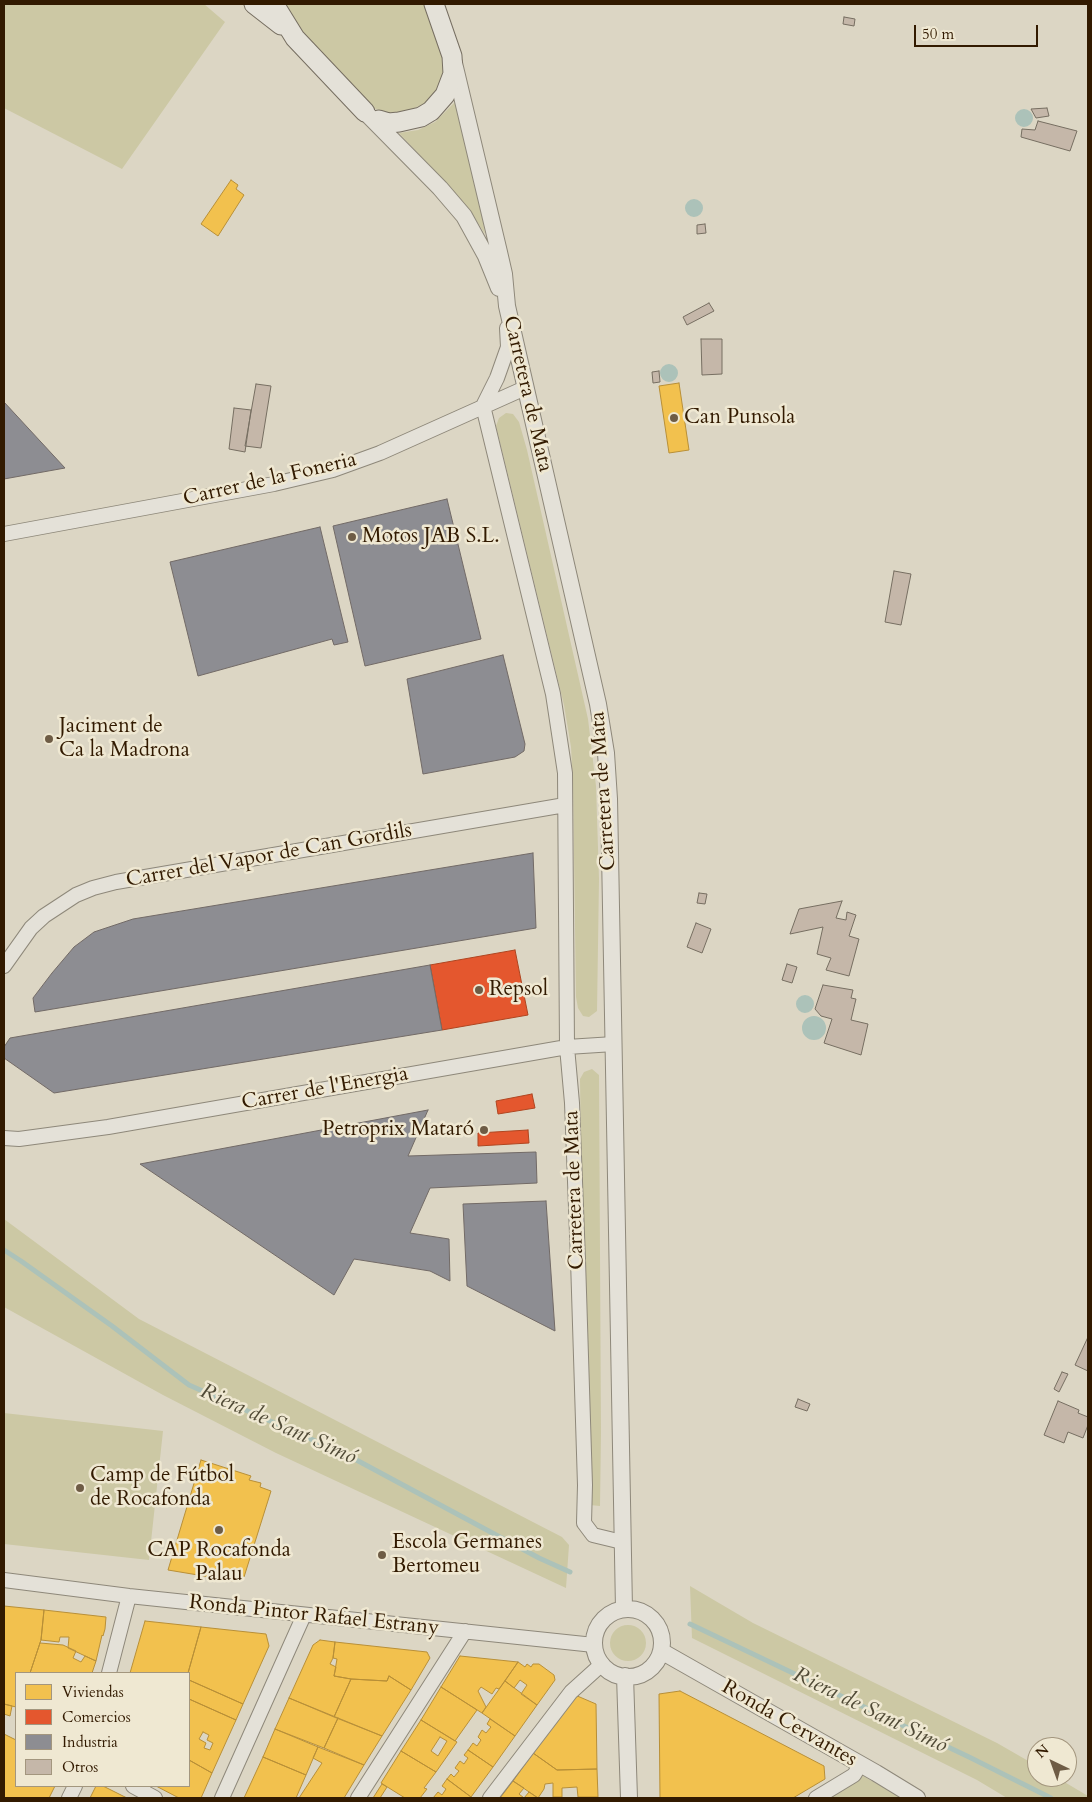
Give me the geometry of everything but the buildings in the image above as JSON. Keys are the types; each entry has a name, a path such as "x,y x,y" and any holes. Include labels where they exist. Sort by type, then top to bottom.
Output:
{"main road":[{"path":"254,4 295,38 372,116 389,123 412,120 431,111 446,95 453,74 452,56 434,4"},
{"path":"274,4 295,38"}],"street":[{"path":"452,56 504,274 507,306"},
{"path":"372,116 464,216 486,256 507,306"},
{"name":"Carretera de Mata","path":"507,306 598,704 606,753 609,799 624,1609"},
{"name":"Carretera de Mata","path":"507,306 508,347 497,378 483,406 552,694 565,773 567,1047 572,1112 578,1260 585,1485 584,1523 593,1535 622,1542"},
{"name":"Carrer de la Foneria","path":"4,534 274,484 333,470 380,453 525,388"},
{"name":"Carrer del Vapor de Can Gordils","path":"4,966 31,928 44,916 76,895 93,888 116,882 565,805"},
{"name":"Carrer de l'Energia","path":"4,1138 19,1139 108,1127 567,1047 614,1044"},
{"name":"Carrer de l'Energia","path":"4,1128 37,1137"},
{"name":"Ronda Pintor Rafael Estrany","path":"4,1580 129,1596 594,1645"},
{"path":"109,1672 129,1596"},
{"path":"630,1608 645,1612 661,1632 661,1651 654,1665 647,1671 634,1676 612,1673 596,1655 594,1645 596,1632 601,1622 609,1614 624,1609 630,1608"},
{"path":"222,1798 304,1615"},
{"path":"358,1798 465,1631"},
{"name":"Ronda Cervantes","path":"661,1651 916,1798"},
{"path":"490,1798 571,1692 602,1664"},
{"path":"625,1676 629,1798"},
{"path":"816,1798 854,1775 860,1765"},
{"path":"135,1787 155,1798"}],"shaded area":[{"path":"4,4 204,4 225,22 122,169 4,108"},
{"path":"282,4 425,4 443,56 444,74 438,89 428,102 401,114 385,112 370,107 314,48"},
{"path":"455,102 480,203 485,234 469,209 399,133 418,130 435,122"},
{"path":"1020,109 1028,109 1033,114 1031,125 1020,127 1015,122 1015,114"},
{"path":"690,199 698,199 703,204 701,215 690,217 685,212 685,204"},
{"path":"665,364 673,364 678,369 676,380 665,382 660,377 660,369"},
{"path":"506,413 513,414 519,422 527,450 588,719 596,786 599,879 597,1011 589,1017 583,1016 578,1008 576,997 571,747 564,705 496,426 499,418"},
{"path":"805,995 811,998 814,1004 811,1010 805,1013 799,1010 796,1004 799,998"},
{"path":"814,1016 822,1020 826,1028 822,1036 814,1040 806,1036 802,1028 806,1020"},
{"path":"592,1069 599,1075 600,1506 590,1505 582,1224 580,1079 584,1072"},
{"path":"4,1219 139,1319 562,1537 569,1545 566,1588 276,1453 163,1395 4,1307"},
{"name":"Camp de Fútbol de Rocafonda","path":"4,1413 163,1431 149,1560 4,1544"},
{"path":"690,1586 753,1623 997,1743 1027,1760 1027,1787 1073,1787 1088,1796 1088,1798 1007,1798 977,1780 692,1638"},
{"path":"628,1625 635,1626 641,1630 645,1636 645,1650 641,1656 635,1660 628,1661 621,1660 615,1656 611,1650 610,1643 611,1636 615,1630 621,1626"},
{"path":"863,1776 902,1798 827,1798"}],"waterway":[{"name":"Riera de Sant Simó","path":"4,1250 112,1326 189,1385 349,1456 539,1558 570,1572"},
{"name":"Riera de Sant Simó","path":"690,1624 1051,1798"}],"place":[{"name":"Can Punsola","path":"674,418"},
{"name":"Motos JAB S.L.","path":"352,537"},
{"name":"Jaciment de Ca la Madrona","path":"49,739"},
{"name":"Repsol","path":"479,990"},
{"name":"Petroprix Mataró","path":"484,1130"},
{"name":"Camp de Fútbol de Rocafonda","path":"80,1488"},
{"name":"CAP Rocafonda Palau","path":"219,1530"},
{"name":"Escola Germanes Bertomeu","path":"382,1555"}]}
